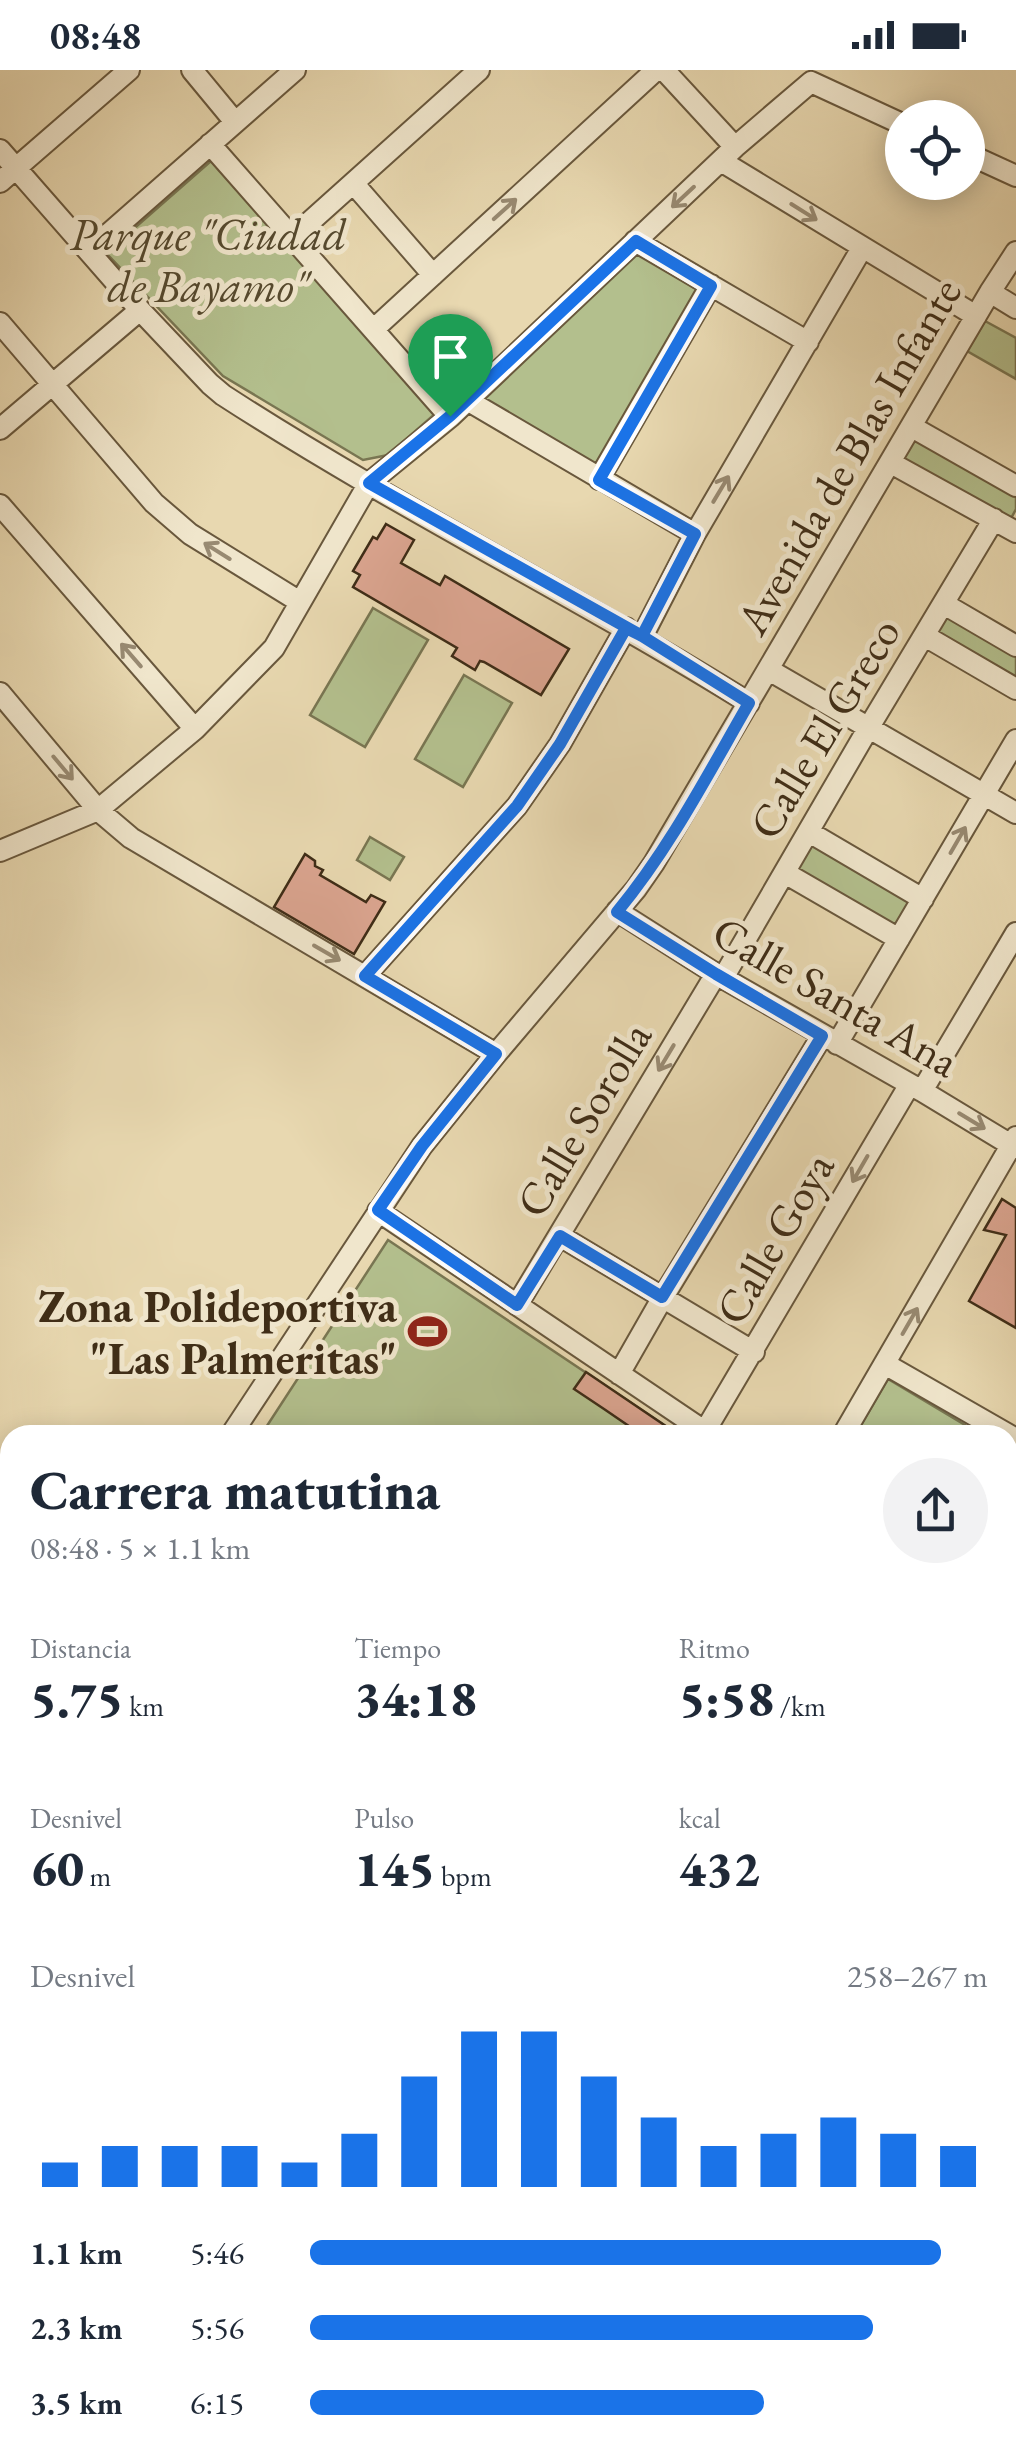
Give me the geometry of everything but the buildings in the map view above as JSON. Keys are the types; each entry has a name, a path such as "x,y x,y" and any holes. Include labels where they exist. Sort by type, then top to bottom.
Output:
{"street":[{"path":"8,176 129,70"},
{"path":"192,70 235,122"},
{"path":"89,251 295,70"},
{"path":"294,237 479,70"},
{"path":"374,329 660,70 728,154 862,248 976,316"},
{"path":"1,848 98,810 195,729 274,648 369,483 450,416 728,154 811,82 885,116"},
{"path":"210,144 450,416"},
{"path":"0,150 8,176 89,251 140,310 224,395 369,483 634,632 749,703"},
{"path":"985,162 1016,176"},
{"path":"354,184 433,275"},
{"path":"636,241 808,342"},
{"path":"365,976 517,806 560,744 695,534 862,248"},
{"name":"Avenida de Blas Infante","path":"238,1425 430,1135 636,889 672,836 1016,252"},
{"path":"599,480 711,286"},
{"path":"990,292 1016,308"},
{"path":"0,429 140,310"},
{"path":"0,323 154,503 190,534 300,602"},
{"path":"467,400 695,534"},
{"path":"912,427 1016,486"},
{"path":"890,462 1009,524"},
{"path":"0,505 195,729"},
{"name":"Calle El Greco","path":"720,976 944,604 1009,524"},
{"path":"944,604 1016,646"},
{"path":"925,636 1016,689"},
{"path":"769,670 1016,813"},
{"path":"0,693 98,810 131,838 496,1054"},
{"path":"619,1374 662,1297 899,940 1016,740"},
{"path":"809,832 923,900"},
{"path":"785,873 899,940"},
{"name":"Calle Santa Ana","path":"617,912 720,976 1014,1143"},
{"name":"Calle Goya","path":"713,1425 916,1088 1016,933"},
{"name":"Calle Sorolla","path":"517,1305 720,976"},
{"path":"849,1425 1014,1143"},
{"path":"378,1210 696,1425"},
{"path":"560,1236 754,1352"},
{"path":"885,1364 992,1425"}],"green space":[{"name":"Parque \"Ciudad de Bayamo\"","path":"211,161 436,413 388,455 363,460 223,376 106,253"},
{"path":"636,252 699,291 601,465 590,469 485,406 484,391"},
{"path":"985,321 1016,338 1016,379 967,351"},
{"path":"916,435 1016,491 1016,509 1009,522 899,462"},
{"path":"373,608 428,640 365,747 310,715"},
{"path":"945,610 1016,651 1016,684 930,635"},
{"path":"464,675 512,703 463,787 415,759"},
{"path":"370,837 404,857 390,880 357,860"},
{"path":"812,840 911,899 893,929 793,871"},
{"name":"Zona Polideportiva \"Las Palmeritas\"","path":"388,1240 664,1425 268,1425"},
{"path":"888,1379 965,1425 861,1425"}],"place":[{"name":"Zona Polideportiva \"Las Palmeritas\"","path":"427,1332"}],"route":[{"path":"450,416 369,483 642,636 749,703 672,836 617,912 822,1036 662,1297 560,1236 517,1305 378,1210 446,1114 496,1054 365,976 536,782 626,628 642,636 695,534 599,480 711,286 636,241 450,416"}]}
